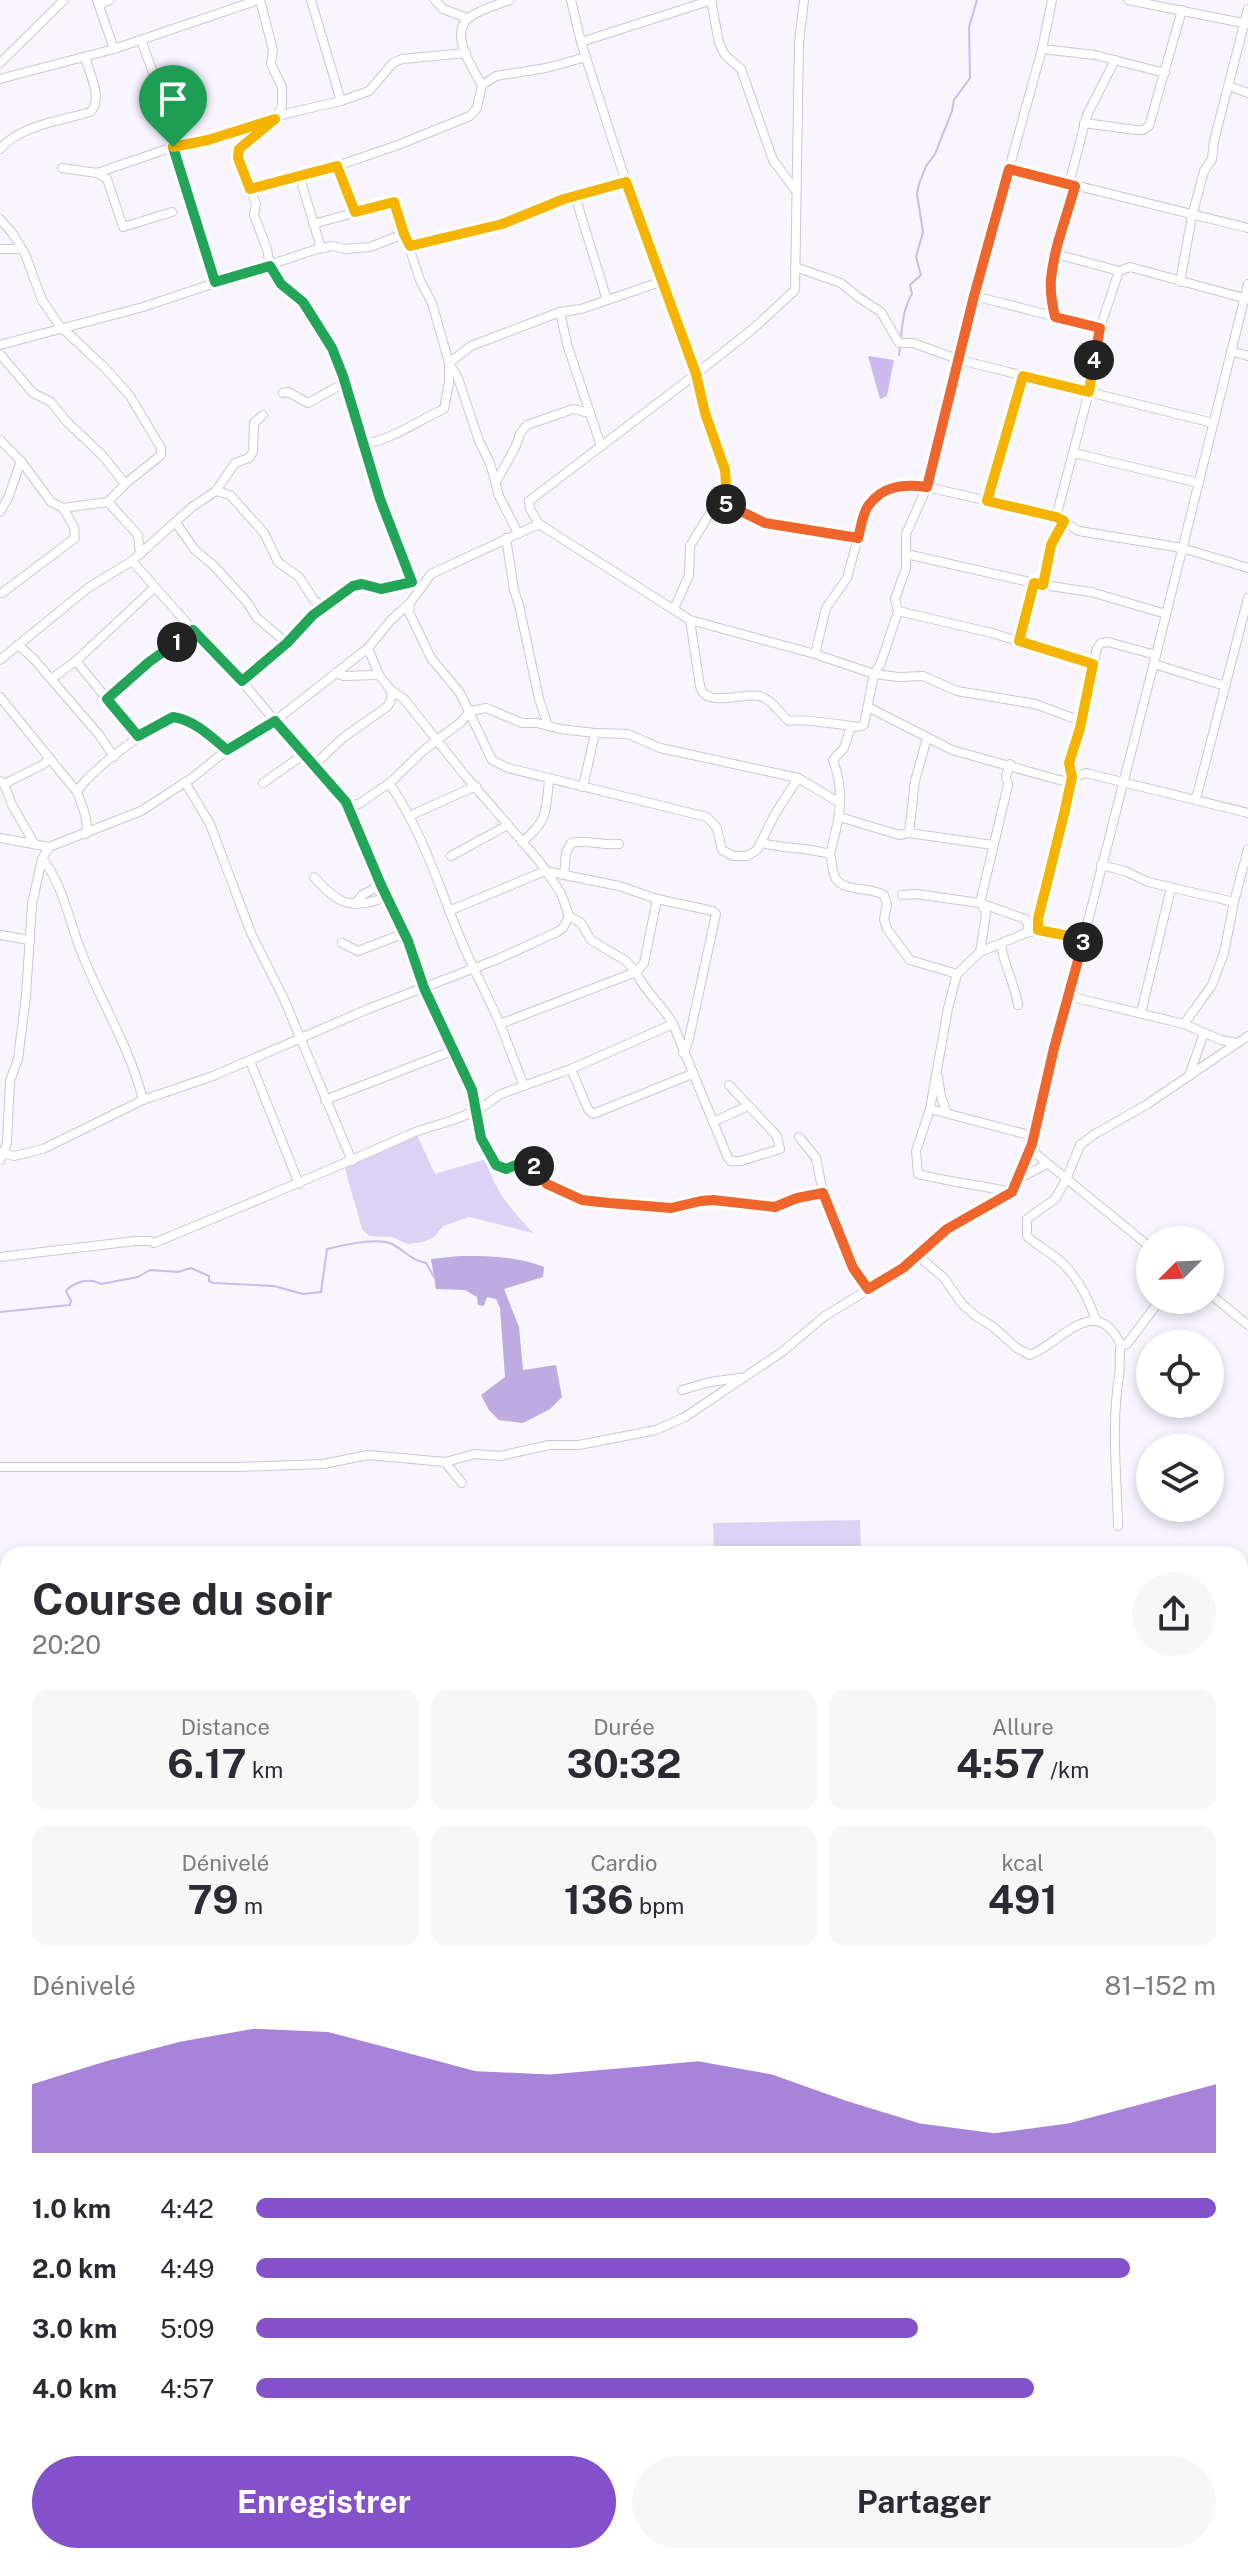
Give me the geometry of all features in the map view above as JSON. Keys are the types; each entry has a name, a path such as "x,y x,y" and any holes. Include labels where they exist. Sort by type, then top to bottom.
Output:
{"street":[{"path":"0,63 64,0"},
{"path":"110,0 98,2 114,49"},
{"path":"0,79 114,49 259,0 273,50 271,64 282,87 285,110"},
{"path":"311,0 341,101"},
{"path":"435,0 443,9 467,18 510,0"},
{"path":"571,0 581,42 626,182 696,374 705,413 727,477 718,500 690,546 689,575 674,609"},
{"path":"581,42 711,0 719,43 725,55 741,69 773,160 796,191"},
{"path":"804,0 799,43 795,290 754,328 529,501 530,509 539,524 690,620 815,654 874,674 923,676 957,691 1035,704 1081,721"},
{"path":"690,620 701,692 706,696 762,696 789,721 797,719 857,727 864,725 874,674 881,663 898,611 895,599 906,568 906,534 927,487 974,296 1042,49 1052,0"},
{"path":"1128,0 1246,24"},
{"path":"1180,282 1192,216 1204,171 1212,159 1248,9"},
{"path":"1084,123 1136,130 1149,126 1182,10"},
{"path":"250,189 337,166 470,116 477,108 482,85 460,41 460,31 467,18"},
{"path":"141,40 152,70 169,93 173,110 173,147 215,282"},
{"path":"1042,49 1095,55 1165,73"},
{"path":"412,582 380,499 332,348 303,302 281,284 270,266 254,215 256,204 238,158 239,149 285,110 341,101 369,91 393,63 402,59 466,53"},
{"path":"0,149 9,139 33,128 95,108 95,90 85,57"},
{"path":"482,85 496,76 546,68 586,57"},
{"path":"1055,317 1051,279 1084,123 1115,60"},
{"path":"1229,86 1248,93"},
{"path":"97,173 173,147 208,140 275,119"},
{"path":"337,166 355,212"},
{"path":"62,168 97,173 107,179 123,227 172,212"},
{"path":"1009,169 1248,228"},
{"path":"299,175 321,248"},
{"path":"410,246 502,224 575,196 626,182"},
{"path":"575,196 607,300"},
{"path":"313,224 394,202 420,280 432,303 449,363 467,401 499,496 518,533"},
{"path":"0,219 25,254 42,300 62,328 130,396 161,448 161,455 108,502 63,508"},
{"path":"0,345 143,307 321,248 370,247 404,234"},
{"path":"0,249 21,249"},
{"path":"1056,254 1119,271 1130,267 1246,298"},
{"path":"795,267 841,283 881,312 901,343 913,343 960,360 1213,423"},
{"path":"1019,641 1060,519 1100,328 1119,271"},
{"path":"449,363 471,346 560,312 581,309 663,281"},
{"path":"0,1467 238,1467 323,1464 368,1455 445,1462 475,1454 500,1456 549,1445 579,1445 656,1430 685,1417 782,1352 825,1316 903,1268 947,1229 1012,1192 1032,1140 1068,996 1088,940 1101,865 1248,284"},
{"path":"974,296 1100,328"},
{"path":"560,312 569,352 601,446"},
{"path":"1231,351 1248,356"},
{"path":"0,354 33,393 51,402 103,456 125,484"},
{"path":"364,444 398,434 444,409 449,363"},
{"path":"987,501 1023,376"},
{"path":"283,393 288,392 308,403 344,383"},
{"path":"496,482 527,425 573,409 590,413"},
{"path":"0,660 88,588 136,557 192,507 216,491 229,468 249,458 253,452 254,423 263,415"},
{"path":"0,440 21,461 51,502 63,508 74,527 75,538 2,593"},
{"path":"1074,453 1199,483"},
{"path":"0,512 21,461"},
{"path":"223,481 226,492 264,533 278,562 299,577 314,600 324,608"},
{"path":"815,654 826,608 847,578 865,512 875,500 900,485 927,487 987,501 1060,519 1079,531 1182,548 1248,568"},
{"path":"216,491 226,492"},
{"path":"718,500 765,523 858,538"},
{"path":"108,502 138,535 136,557 155,587 242,681 346,802 405,933 424,988 472,1090 481,1138 496,1165 506,1169 529,1160 543,1182 582,1200 671,1208 713,1200 775,1207 797,1198 823,1193"},
{"path":"176,523 195,550 247,602 257,618 287,643"},
{"path":"242,681 353,586 362,584 381,589 412,582 539,524"},
{"path":"506,538 514,590 548,726"},
{"path":"906,554 1039,584 1091,592 1166,614"},
{"path":"0,838 49,847 141,811 227,750 275,721 368,648 410,603 431,574"},
{"path":"51,679 76,661 155,587"},
{"path":"1196,799 1225,686 1244,627 1248,598"},
{"path":"410,603 409,612 431,658 460,693 492,760 508,768 707,817 717,828 722,850 733,856 747,856 757,850 798,778"},
{"path":"898,611 1019,641 1093,664"},
{"path":"107,699 149,662 193,630"},
{"path":"1038,930 1039,910 1072,777 1069,763 1097,648 1101,643 1108,642 1225,686"},
{"path":"18,645 33,658 100,736 114,757"},
{"path":"368,648 379,675 390,689 404,699 545,871 561,893 569,916 581,923 591,940 626,961 636,972 643,988 666,1011 731,1161 780,1149 777,1136 729,1085"},
{"path":"76,661 138,736"},
{"path":"335,673 344,676 379,675"},
{"path":"313,766 344,737 388,706 392,696 390,689"},
{"path":"0,697 77,792 84,812 86,834"},
{"path":"868,707 952,750 1059,780 1065,781 1086,773 1248,813"},
{"path":"346,802 359,804 389,783 470,711 486,708 522,723 595,733 628,734 660,748 798,778 840,803"},
{"path":"77,792 81,785 138,736 173,717 198,726 227,750"},
{"path":"851,726 844,748 833,760 839,777 840,803 840,817 830,854 836,879 844,886 876,890 884,895 887,929 910,960 957,974"},
{"path":"583,787 595,733"},
{"path":"909,833 915,781 927,738"},
{"path":"263,783 303,755"},
{"path":"34,843 2,782 50,759"},
{"path":"980,903 1008,785 1006,776 1010,764"},
{"path":"522,842 538,829 545,817 549,780"},
{"path":"185,782 210,824 251,933 284,999 352,1161"},
{"path":"389,783 429,857 472,968 500,1024 524,1086"},
{"path":"409,816 476,786"},
{"path":"840,817 899,835 909,833 993,845"},
{"path":"451,856 508,825"},
{"path":"561,893 567,876 566,853 571,843 582,840 619,844"},
{"path":"762,843 830,854"},
{"path":"49,847 42,859 32,904 18,1059 10,1081 10,1118 7,1143 1,1156 43,1149 143,1100 250,1061 543,940 563,928 569,916"},
{"path":"1184,1024 1212,985 1224,953 1248,849"},
{"path":"42,859 56,884 80,950 126,1049 143,1100"},
{"path":"1101,865 1171,888 1234,902"},
{"path":"449,911 545,871 619,886 657,899 713,911 716,914 688,1043 683,1053"},
{"path":"314,877 341,903 371,903 387,897"},
{"path":"355,904 362,895 381,885"},
{"path":"1141,1013 1171,888"},
{"path":"902,895 916,894 980,903 1025,919 1029,927 1026,933"},
{"path":"500,1024 636,972 644,963 657,899"},
{"path":"980,903 986,914 980,952"},
{"path":"1012,1192 918,1174 916,1151 930,1109 957,974 980,952 1026,933 1038,930 1088,940"},
{"path":"342,943 358,951 405,933"},
{"path":"0,935 30,940"},
{"path":"1001,945 1018,1005"},
{"path":"1068,996 1184,1024 1221,1040 1238,1043"},
{"path":"0,1257 135,1241 154,1243 413,1133 467,1115 501,1094 571,1069 673,1024"},
{"path":"1189,1076 1204,1033"},
{"path":"1118,1526 1114,1436 1121,1345 1115,1332 1096,1321 1074,1275 1055,1256 1027,1236 1027,1219 1050,1204 1066,1180 1080,1145 1248,1036"},
{"path":"325,1100 452,1051"},
{"path":"250,1061 299,1184"},
{"path":"571,1069 593,1114 692,1074"},
{"path":"937,1073 947,1113"},
{"path":"713,1122 748,1106"},
{"path":"930,1109 1032,1140"},
{"path":"799,1137 816,1158 823,1193 853,1268 868,1289"},
{"path":"1032,1140 1035,1153 1136,1236"},
{"path":"1018,1179 1047,1164"},
{"path":"917,1255 944,1278 962,1304 1030,1355 1066,1330 1096,1321"},
{"path":"1224,1305 1248,1325"},
{"path":"1121,1345 1127,1344 1150,1314"},
{"path":"682,1390 740,1378"},
{"path":"445,1462 462,1483"}],"shaded area":[{"path":"868,356 894,360 887,396 880,399"},
{"path":"417,1135 435,1174 486,1159 498,1190 533,1233 469,1217 443,1226 434,1237 423,1242 408,1244 392,1237 369,1236 362,1229 344,1165"},
{"path":"460,1256 513,1259 544,1267 543,1277 504,1289 519,1327 523,1370 556,1365 562,1397 550,1409 523,1423 499,1420 481,1395 505,1377 500,1308 496,1299 487,1297 484,1306 478,1305 477,1297 465,1290 436,1289 431,1259"},
{"path":"860,1520 861,1546 714,1546 713,1523"}],"waterway":[{"path":"899,355 904,316 912,294 910,285 921,275 916,257 923,232 917,194 919,184 935,154 954,100 970,78 969,27 977,0"},
{"path":"0,1312 70,1305 66,1291 77,1283 92,1281 101,1284 138,1277 150,1270 178,1272 191,1268 209,1276 209,1281 213,1283 274,1286 303,1294 321,1292 327,1249 370,1241 392,1244 412,1258 426,1263 434,1277"}],"route":[{"path":"275,119 239,149 238,158 250,189 337,166 355,212 394,202 410,246 502,224 564,199 626,182 696,374 705,413 725,470 726,485 718,500 765,523 858,538 865,512 875,500 900,485 927,487 1009,169 1075,186 1056,254 1051,295 1055,317 1100,328 1089,392 1023,376 987,501 1064,521 1051,545 1043,585 1034,583 1019,641 1093,664 1080,728 1069,763 1072,777 1038,919 1038,930 1084,939 1032,1144 1012,1192 947,1229 903,1268 868,1289 853,1268 823,1193 797,1198 775,1207 713,1200 671,1208 582,1200 543,1182 529,1160 502,1169 496,1165 481,1138 472,1090 424,988 408,941 346,802 275,721 227,750 198,726 173,717 138,736 107,699 149,662 193,630 242,681 287,643 313,615 353,586 362,584 381,589 412,582 380,499 332,348 303,302 281,284 270,266 215,282 173,147 208,140 275,119"}]}
